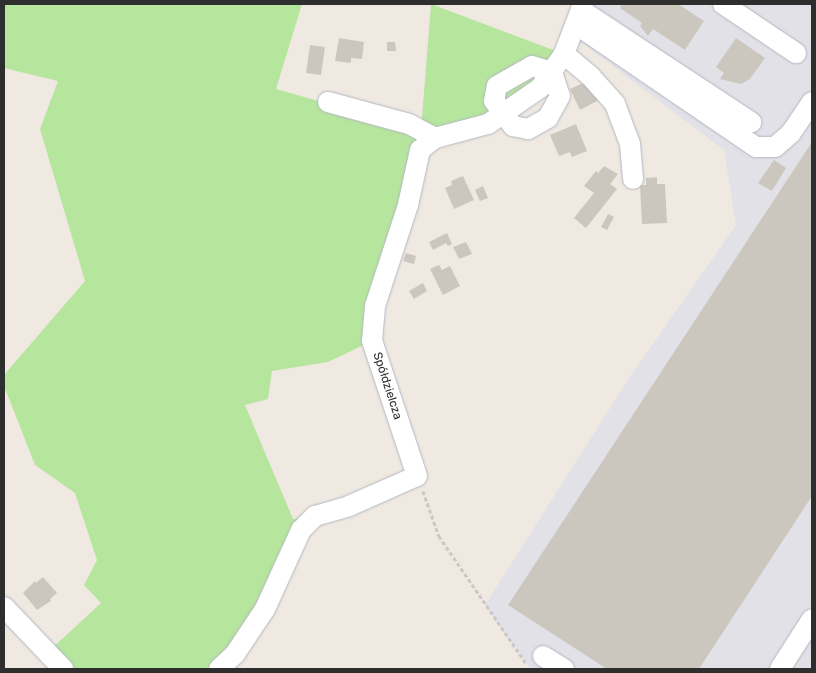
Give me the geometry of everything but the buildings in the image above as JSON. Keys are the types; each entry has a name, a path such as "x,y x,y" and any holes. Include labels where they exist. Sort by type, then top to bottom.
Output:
{"street":[{"path":"722,4 796,53"},
{"path":"328,102 410,124 435,138 488,124 540,88 564,54 580,13"},
{"path":"580,13 756,147 775,147 791,133 812,102"},
{"path":"580,13 751,122"},
{"path":"564,54 591,77 615,104 630,144 633,179"},
{"path":"532,66 552,72 560,96 548,118 528,128 513,126 494,101 498,86 532,66"},
{"name":"Spółdzielcza","path":"418,476 372,341 375,306 408,205 420,150 435,138"},
{"path":"219,669 235,654 266,609 301,530 315,516 349,506 418,476"},
{"path":"4,607 63,669"},
{"path":"780,669 812,620"},
{"path":"536,663 564,669"}],"path":[{"path":"418,476 439,536 536,663"}],"shaded area":[{"path":"583,4 812,4 812,669 531,669 485,605 631,375 736,225 724,150 572,35"}],"green space":[{"path":"4,4 302,4 276,89 421,130 431,4 564,54 540,88 420,150 372,341 328,362 272,371 268,399 245,405 293,519 315,516 219,669 63,669 48,652 101,603 84,585 97,560 75,493 35,465 4,386 4,375 85,281 40,129 58,81 4,68"}]}
